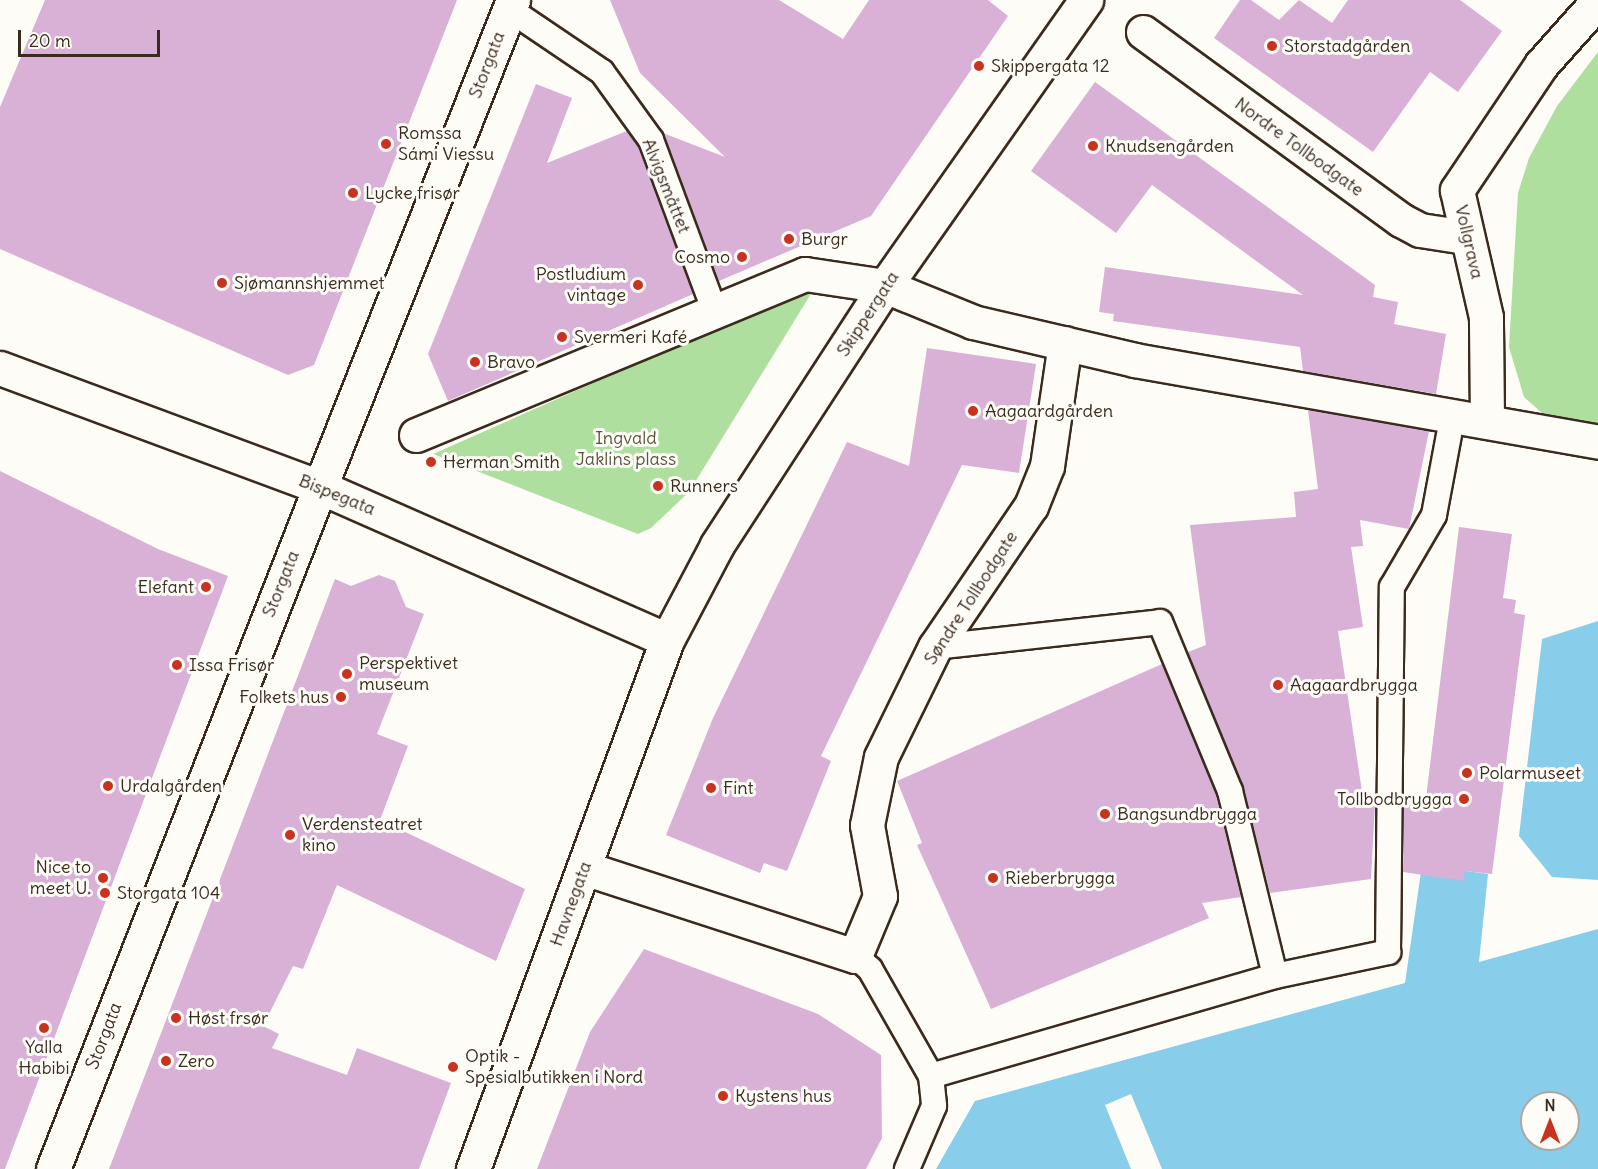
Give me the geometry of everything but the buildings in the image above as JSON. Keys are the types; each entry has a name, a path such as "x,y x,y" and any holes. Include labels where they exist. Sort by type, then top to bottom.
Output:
{"street":[{"name":"Skippergata","path":"667,640 717,545 885,286 1086,0"},
{"name":"Vollgrava","path":"1487,420 1486,317 1457,190 1541,65 1598,1"},
{"name":"Storgata","path":"53,1169 511,5"},
{"name":"Nordre Tollbodgate","path":"1143,32 1401,220 1420,230 1466,237"},
{"path":"416,435 805,274 885,286 974,322 1065,343 1453,413 1598,442"},
{"name":"Søndre Tollbodgate","path":"855,956 880,896 867,825 881,757 935,648 1031,506 1047,466 1065,343"},
{"name":"Bispegata","path":"0,368 320,487 667,640"},
{"name":"Havnegata","path":"473,1169 667,640"},
{"path":"584,868 855,956"}],"lane":[{"name":"Alvigsmåttet","path":"511,5 602,72 651,140 715,312"},
{"path":"931,1076 1275,976 1388,952 1392,587 1434,515 1453,413"},
{"path":"935,648 1160,622 1230,791 1275,976"},
{"path":"855,956 870,969 931,1076 934,1106 907,1169"}],"green space":[{"path":"1598,52 1598,426 1542,413 1524,397 1509,347 1518,193 1529,158 1557,106"},
{"name":"Ingvald Jaklins plass","path":"817,284 689,492 651,528 638,534 433,454"}],"water":[{"path":"1598,621 1598,880 1552,877 1519,836 1542,639"},
{"path":"1422,865 1488,874 1479,962 1598,929 1598,1169 936,1169 975,1101 1405,983"}],"pier":[{"path":"1131,1094 1162,1169 1131,1169 1105,1105"}],"place":[{"name":"Storstadgården","path":"1272,46"},
{"name":"Skippergata 12","path":"979,66"},
{"name":"Romssa Sámi Viessu","path":"386,144"},
{"name":"Knudsengården","path":"1093,146"},
{"name":"Lycke frisør","path":"353,193"},
{"name":"Burgr","path":"789,239"},
{"name":"Cosmo","path":"742,257"},
{"name":"Sjømannshjemmet","path":"222,283"},
{"name":"Postludium vintage","path":"638,285"},
{"name":"Svermeri Kafé","path":"562,337"},
{"name":"Bravo","path":"475,362"},
{"name":"Aagaardgården","path":"973,411"},
{"name":"Herman Smith","path":"431,462"},
{"name":"Runners","path":"658,486"},
{"name":"Elefant","path":"206,587"},
{"name":"Issa Frisør","path":"177,665"},
{"name":"Perspektivet museum","path":"347,674"},
{"name":"Aagaardbrygga","path":"1278,685"},
{"name":"Folkets hus","path":"341,697"},
{"name":"Polarmuseet","path":"1467,773"},
{"name":"Urdalgården","path":"108,786"},
{"name":"Fint","path":"711,788"},
{"name":"Tollbodbrygga","path":"1464,799"},
{"name":"Bangsundbrygga","path":"1105,814"},
{"name":"Verdensteatret kino","path":"290,835"},
{"name":"Nice to meet U.","path":"103,878"},
{"name":"Rieberbrygga","path":"993,878"},
{"name":"Storgata 104","path":"105,893"},
{"name":"Høst frsør","path":"176,1018"},
{"name":"Yalla Habibi","path":"44,1028"},
{"name":"Zero","path":"166,1061"},
{"name":"Optik - Spesialbutikken i Nord","path":"453,1067"},
{"name":"Kystens hus","path":"723,1096"}]}
